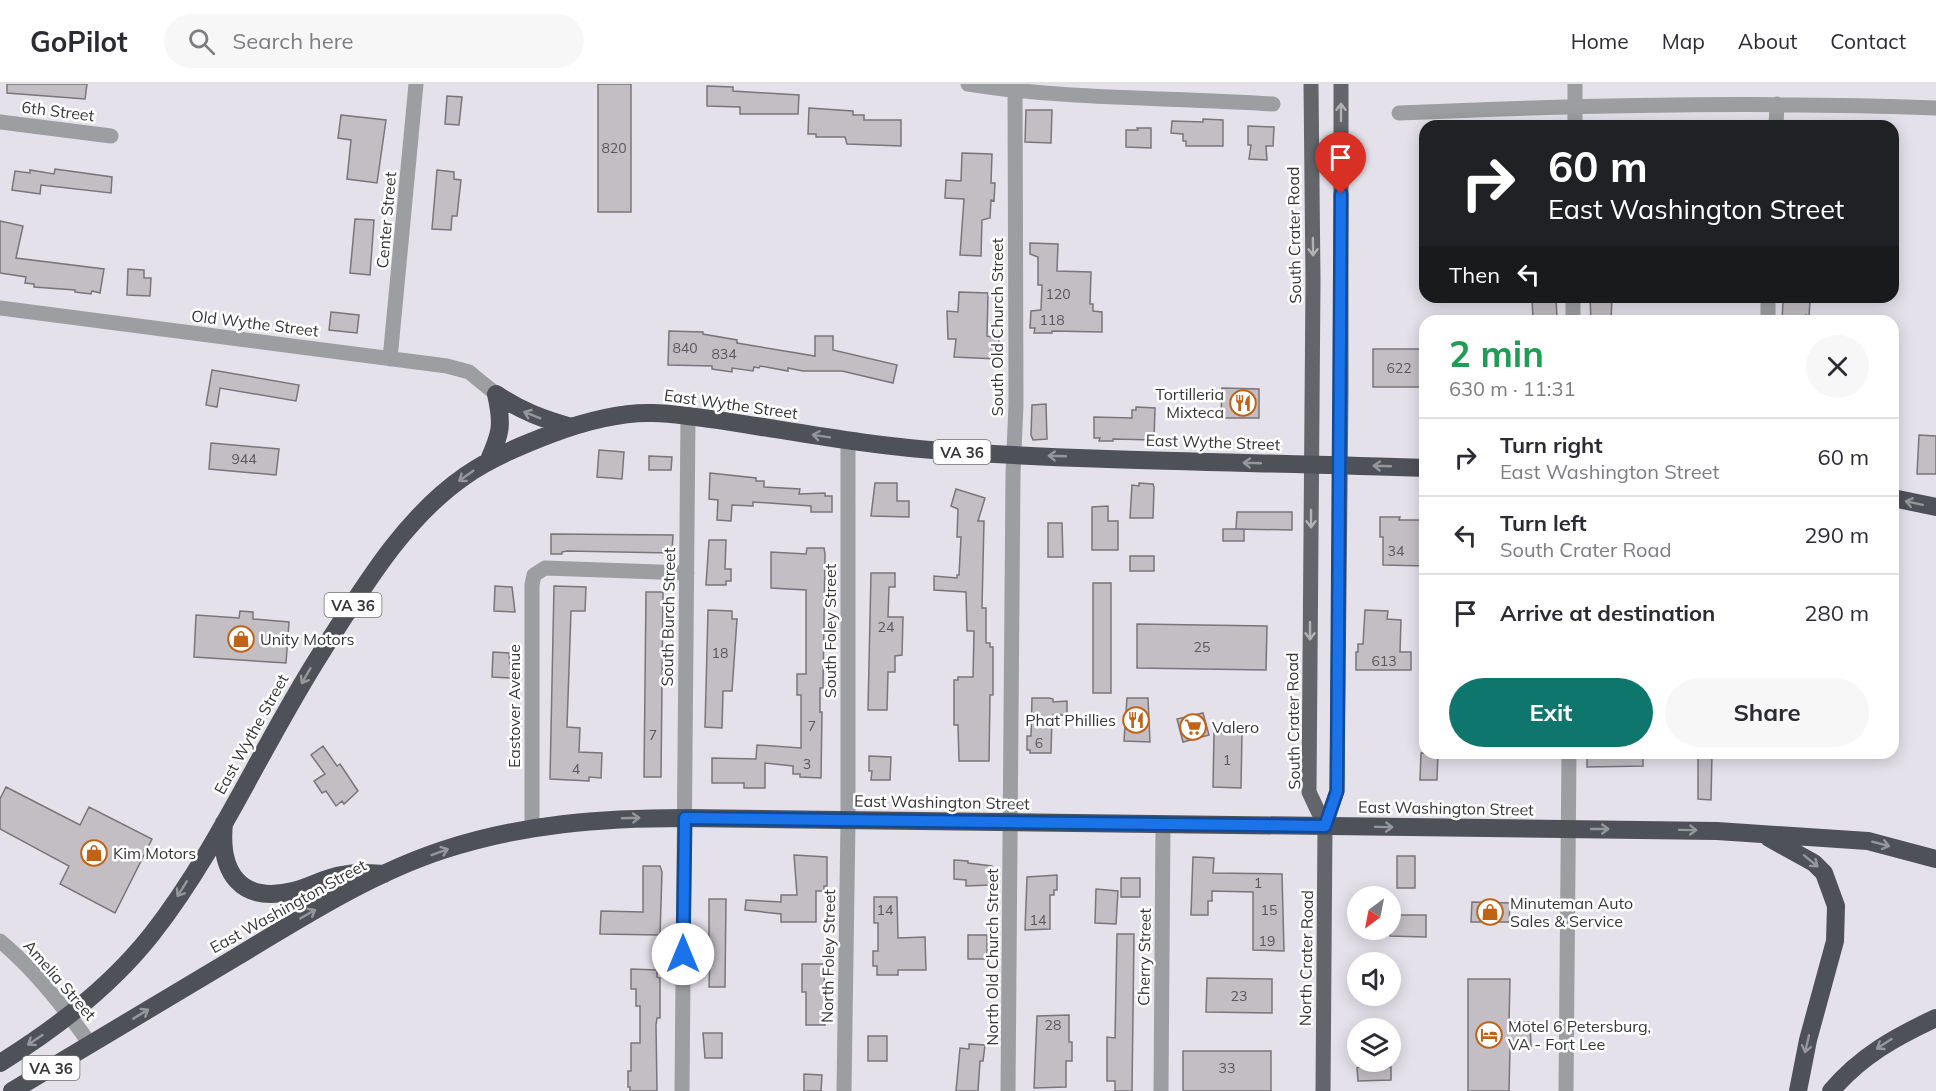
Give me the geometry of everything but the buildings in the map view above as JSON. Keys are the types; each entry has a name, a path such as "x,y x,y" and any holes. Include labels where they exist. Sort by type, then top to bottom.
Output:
{"highway":[{"path":"496,394 536,418 571,427"},
{"path":"488,462 499,437 502,418 496,394"},
{"name":"East Wythe Street","path":"69,1014 130,959 153,933 225,821 310,670 393,546 417,518 447,490 488,462 571,427 611,416 633,413 688,416 848,440 942,451 1419,468"},
{"path":"1899,499 1936,507"},
{"name":"East Washington Street","path":"12,1091 303,917 386,874 442,850 532,828 573,821 685,818 1760,833 1868,841 1936,860"},
{"path":"225,821 222,843 231,873 246,889 258,893 278,894 295,891 342,875 386,874"},
{"path":"1760,833 1814,862 1824,873 1836,906 1835,941 1808,1040 1798,1091"},
{"name":"VA 36","path":"0,1063 69,1014"},
{"path":"1831,1091 1866,1055 1894,1038 1936,1018"}],"main road":[{"name":"South Crater Road","path":"1311,84 1313,281 1309,792 1325,826"},
{"path":"1325,826 1337,791 1341,84"},
{"name":"North Crater Road","path":"1323,1091 1325,826"}],"street":[{"name":"Center Street","path":"390,359 416,84"},
{"path":"968,84 1273,104"},
{"path":"1575,84 1575,120"},
{"name":"South Old Church Street","path":"1012,823 1015,88"},
{"path":"1776,120 1777,104"},
{"path":"1399,113 1575,105 1777,104 1936,108"},
{"name":"6th Street","path":"0,122 111,136"},
{"name":"Old Wythe Street","path":"0,308 447,366 469,372 488,385 496,394"},
{"name":"South Burch Street","path":"682,1091 688,416"},
{"name":"South Foley Street","path":"848,440 848,821"},
{"name":"Eastover Avenue","path":"532,828 532,585 534,575 545,568 687,573"},
{"path":"1566,1091 1569,759"},
{"name":"North Foley Street","path":"844,1091 848,821"},
{"name":"North Old Church Street","path":"1008,1091 1008,914 1012,823"},
{"name":"Cherry Street","path":"1161,1091 1164,824"},
{"name":"Amelia Street","path":"0,940 18,956 69,1014 90,1044"}],"place":[{"name":"Tortilleria Mixteca","path":"1243,403"},
{"name":"Unity Motors","path":"241,639"},
{"name":"Phat Phillies","path":"1136,720"},
{"name":"Valero","path":"1193,727"},
{"name":"Kim Motors","path":"94,853"},
{"name":"Minuteman Auto Sales & Service","path":"1490,912"},
{"name":"Motel 6 Petersburg, VA - Fort Lee","path":"1489,1035"}],"route":[{"path":"683,954 685,818 1325,826 1337,791 1341,194"}]}
